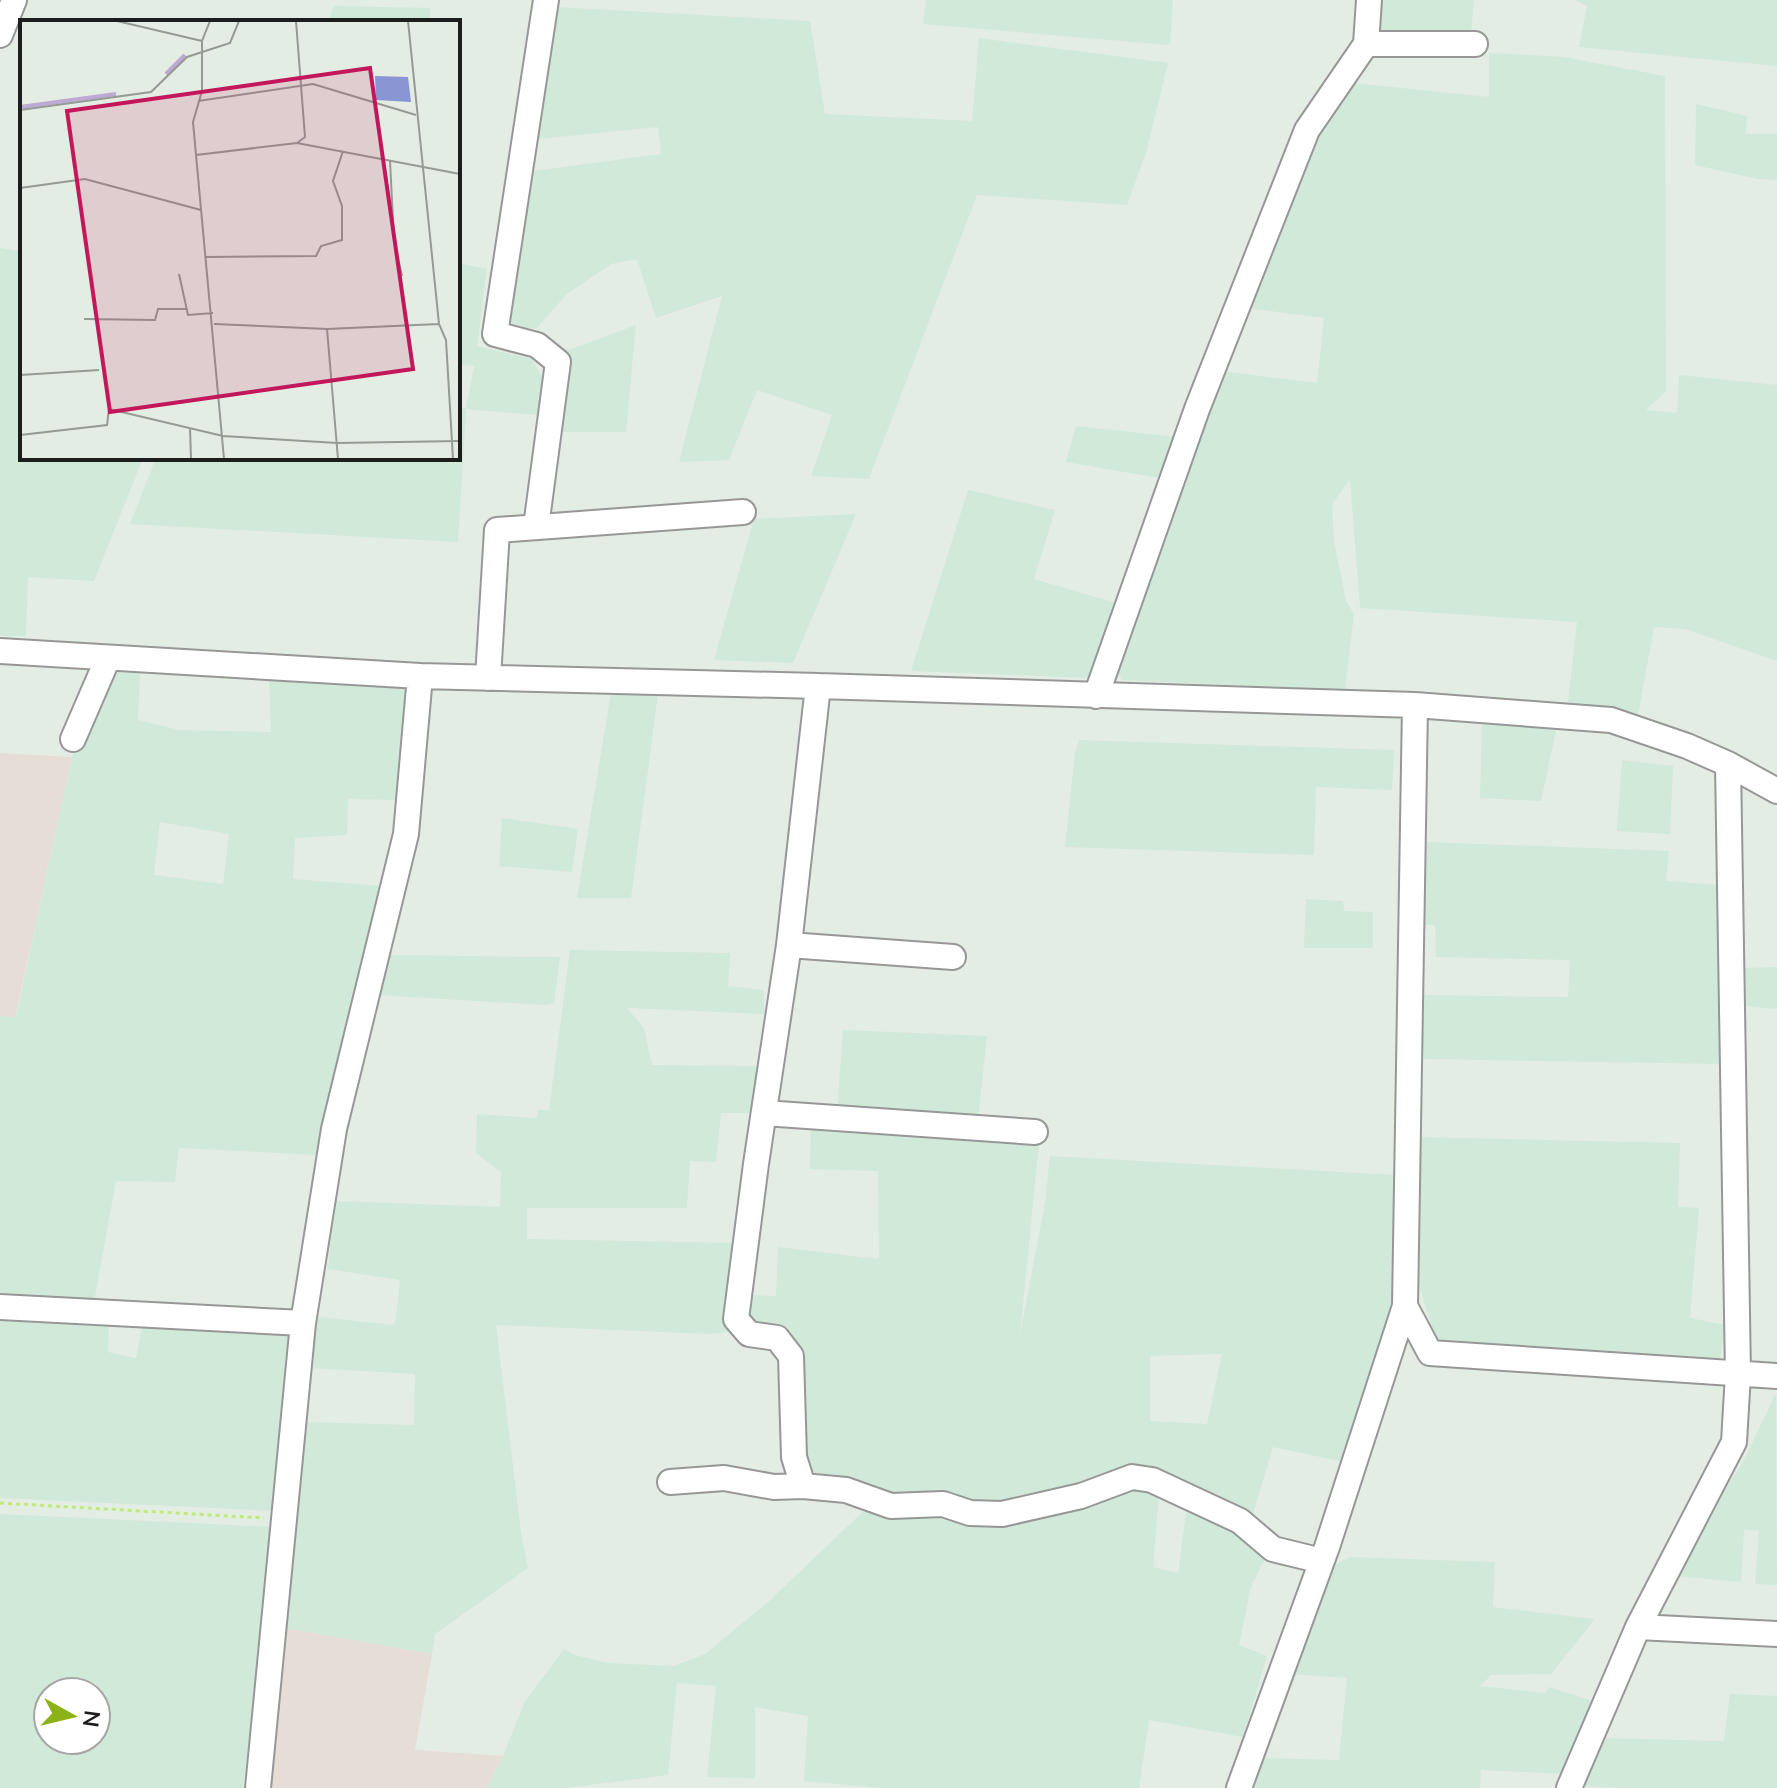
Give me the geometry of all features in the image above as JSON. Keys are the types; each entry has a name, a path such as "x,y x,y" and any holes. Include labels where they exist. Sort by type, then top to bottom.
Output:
{"street":[{"path":"0,35 14,0"},
{"path":"536,527 558,362 537,345 495,334 546,0"},
{"path":"1096,696 1197,409 1307,130 1366,44 1369,0"},
{"path":"1366,44 1475,44"},
{"path":"488,678 497,530 743,512"},
{"path":"0,651 420,676 1415,705 1611,720 1687,746 1777,791"},
{"path":"73,739 108,658"},
{"path":"258,1788 303,1323 334,1129 406,834 420,676"},
{"path":"803,1486 794,1457 791,1356 777,1338 749,1334 736,1319 789,945 818,686"},
{"path":"1239,1788 1322,1561 1405,1306 1415,705"},
{"path":"1569,1788 1638,1627 1734,1442 1738,1374 1728,764"},
{"path":"789,945 953,957"},
{"path":"764,1113 1035,1132"},
{"path":"1405,1306 1430,1353 1777,1376"},
{"path":"0,1307 303,1323"},
{"path":"670,1482 724,1478 774,1487 846,1490 891,1506 943,1504 970,1513 1002,1514 1081,1496 1132,1477 1152,1480 1240,1521 1273,1549 1322,1561"},
{"path":"1638,1627 1777,1634"}],"path":[{"path":"0,1503 284,1519"}],"shaded area":[{"path":"0,753 72,757 15,1018 0,1016"},
{"path":"286,1628 432,1654 415,1750 503,1756 487,1788 268,1788"}],"green space":[{"path":"926,0 1173,0 1170,45 923,24"},
{"path":"1380,0 1474,0 1471,33 1379,34"},
{"path":"1575,0 1777,0 1777,66 1579,47 1587,6"},
{"path":"334,6 430,8 430,20 329,20"},
{"path":"556,7 810,21 825,114 972,121 979,38 1168,63 1146,153 1127,205 977,195 869,479 811,476 832,415 757,390 729,460 679,462 722,296 656,318 637,259 611,264 567,294 536,329 506,326 533,171 661,154 658,127 538,139"},
{"path":"1489,53 1564,57 1665,76 1666,391 1646,410 1677,413 1679,375 1777,385 1777,661 1685,629 1654,627 1638,715 1568,702 1577,622 1360,608 1350,479 1332,504 1334,540 1346,601 1354,614 1345,690 1122,680 1117,670 1221,371 1317,383 1324,318 1248,308 1322,127 1353,83 1489,97"},
{"path":"1696,104 1747,116 1746,134 1777,134 1777,180 1758,179 1695,165"},
{"path":"0,248 20,251 20,460 142,460 94,581 28,577 26,636 0,636"},
{"path":"460,263 487,269 477,346 531,359 542,376 538,415 466,409 458,542 130,524 155,460 460,460 460,408 466,408 474,366 460,365"},
{"path":"636,325 626,432 556,432 563,352"},
{"path":"1076,426 1176,437 1165,479 1066,462"},
{"path":"968,490 1055,510 1034,579 1116,603 1090,678 911,671"},
{"path":"856,514 793,663 714,660 754,519"},
{"path":"106,671 140,673 138,720 179,730 271,732 269,680 409,685 399,800 348,799 347,835 295,838 293,879 384,886 319,1155 179,1148 175,1182 116,1181 94,1302 0,1295 0,1016 16,1017 72,757","holes":["160,822 229,834 223,884 154,875"]},
{"path":"611,692 658,694 631,898 577,898"},
{"path":"1482,724 1557,726 1541,801 1480,798"},
{"path":"1079,740 1394,750 1392,790 1316,787 1314,855 1065,847"},
{"path":"1622,760 1673,766 1670,834 1617,831"},
{"path":"502,818 578,829 572,872 499,866"},
{"path":"1427,842 1669,851 1666,881 1719,885 1721,1064 1423,1059 1423,995 1568,997 1570,960 1436,957 1435,925 1423,925"},
{"path":"1306,899 1343,901 1344,911 1373,912 1373,948 1304,948"},
{"path":"570,950 730,953 728,986 764,990 764,1014 627,1008 644,1028 652,1065 759,1066 752,1113 721,1113 716,1162 690,1161 687,1208 527,1208 527,1239 735,1243 728,1332 710,1334 496,1325 528,1568 435,1634 432,1654 286,1628 293,1516 306,1422 414,1425 415,1374 310,1368 318,1317 394,1325 396,1318 400,1280 328,1269 337,1201 500,1207 501,1172 476,1153 477,1114 536,1118 539,1110 549,1110"},
{"path":"387,955 560,957 554,1003 545,1005 377,995"},
{"path":"1777,967 1777,1009 1742,1006 1741,968"},
{"path":"843,1030 987,1036 978,1119 837,1112"},
{"path":"811,1128 1039,1143 1020,1335 1045,1203 1050,1156 1395,1175 1392,1303 1377,1363 1344,1462 1273,1447 1253,1514 1190,1488 1098,1477 999,1507 892,1498 809,1478 801,1458 799,1354 753,1326 746,1317 749,1295 776,1296 778,1247 879,1259 878,1171 810,1169","holes":["1222,1354 1207,1424 1150,1421 1150,1356"]},
{"path":"1417,1137 1680,1143 1678,1207 1699,1208 1690,1318 1726,1325 1719,1365 1439,1345 1418,1281"},
{"path":"0,1317 109,1324 108,1352 136,1358 142,1326 291,1332 277,1511 0,1498"},
{"path":"1776,1393 1777,1585 1755,1584 1759,1531 1744,1529 1741,1582 1675,1576 1701,1523 1742,1464"},
{"path":"1134,1486 1159,1493 1153,1567 1178,1573 1187,1505 1236,1529 1266,1556 1251,1587 1239,1645 1267,1656 1243,1737 1149,1720 1139,1788 880,1788 804,1781 808,1716 755,1707 755,1778 707,1777 716,1686 677,1683 668,1775 567,1788 487,1788 524,1703 564,1649 607,1663 674,1666 705,1654 768,1602 868,1507 940,1511"},
{"path":"0,1514 274,1527 243,1788 0,1788"},
{"path":"1350,1557 1495,1562 1493,1607 1595,1619 1551,1674 1491,1675 1480,1686 1546,1693 1549,1687 1596,1702 1563,1774 1481,1770 1480,1788 1248,1788 1259,1758 1339,1760 1347,1678 1291,1674 1335,1565"},
{"path":"1730,1694 1777,1696 1777,1788 1580,1786 1600,1738 1724,1741"}]}
